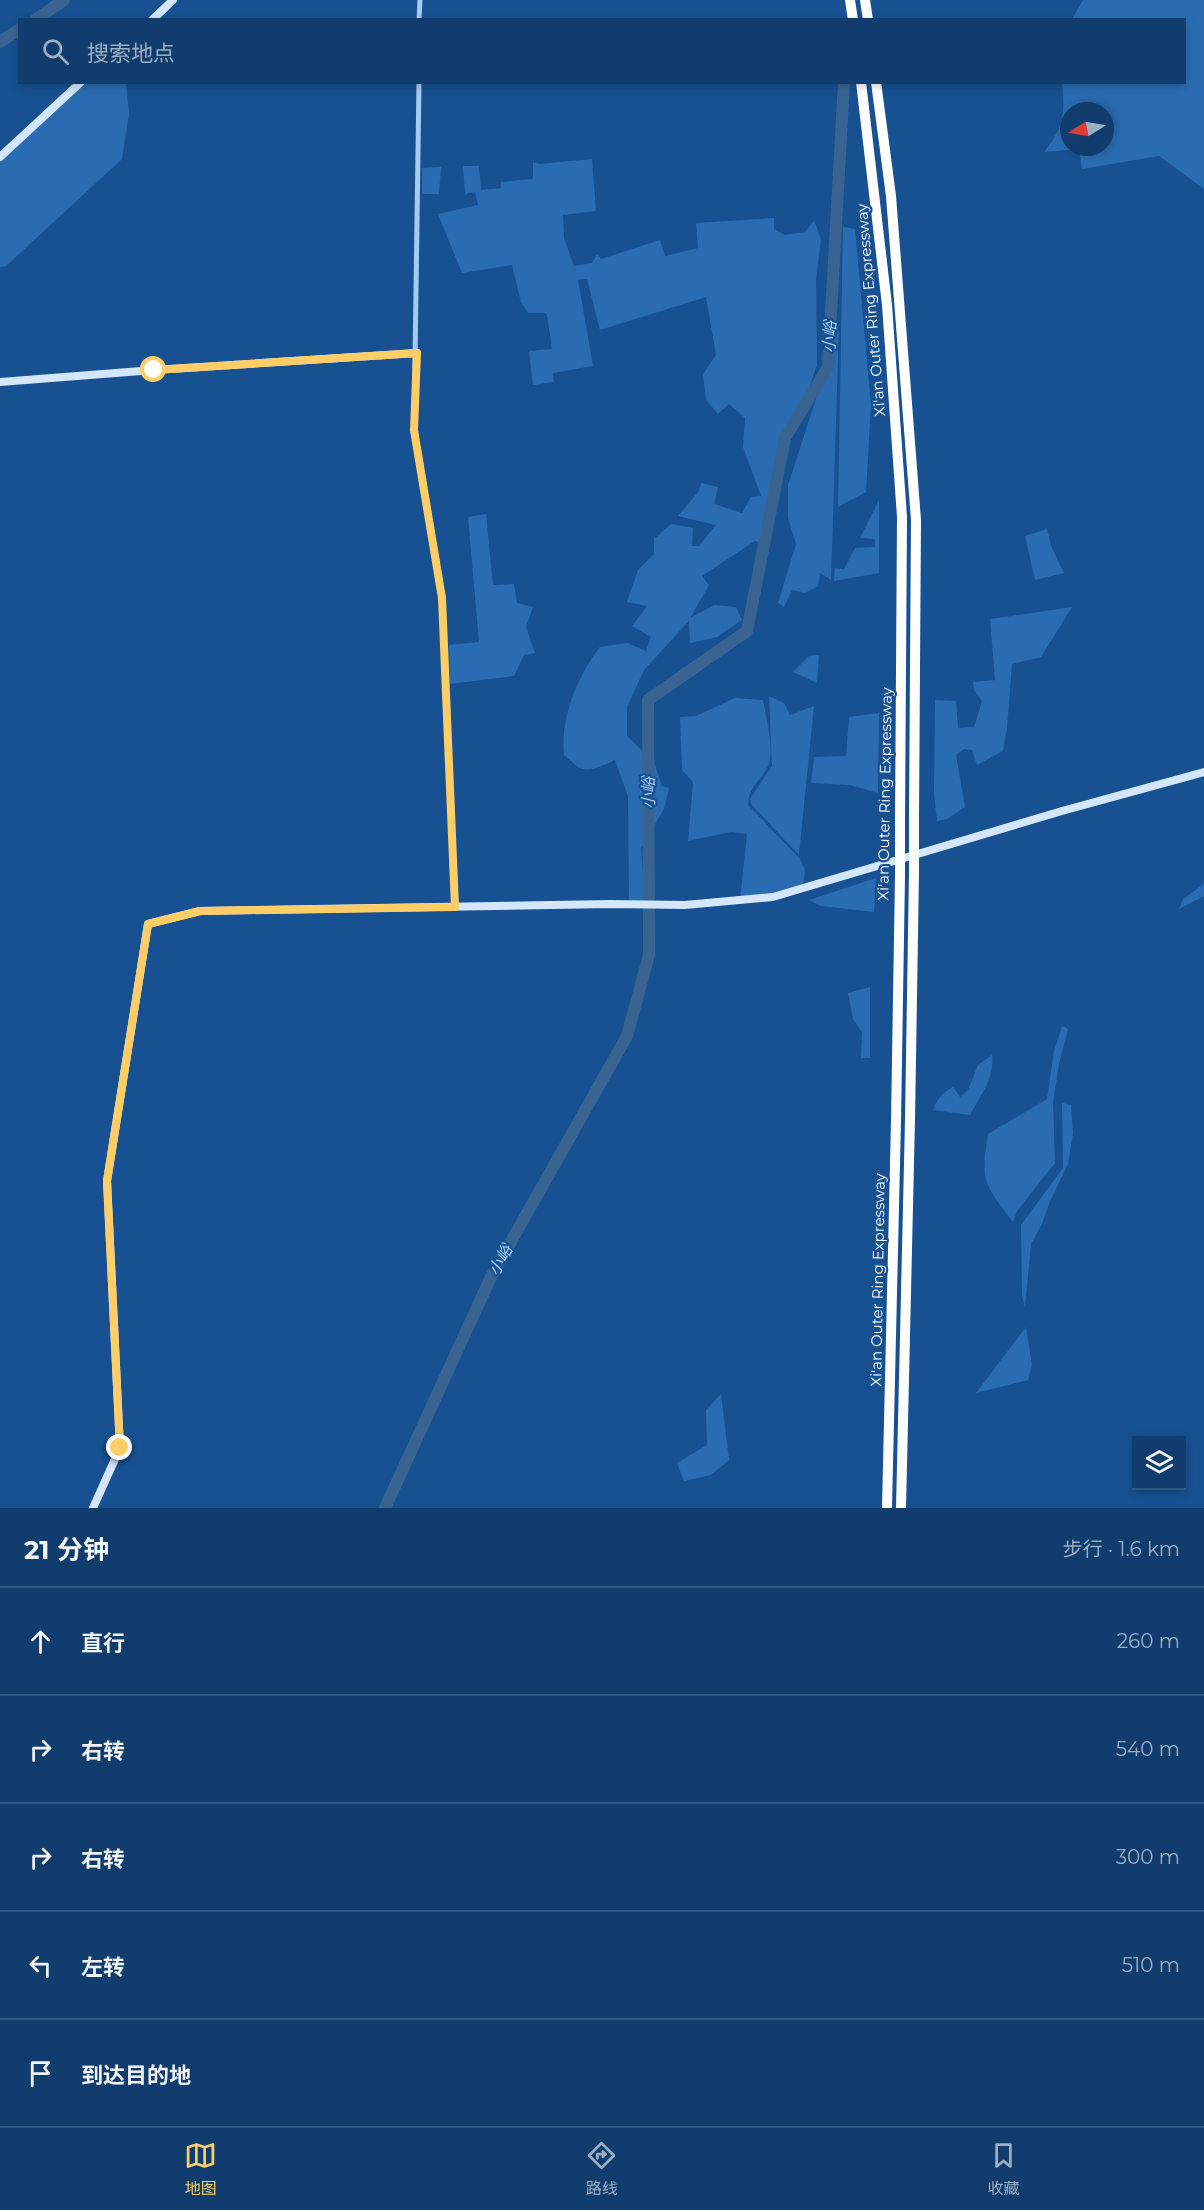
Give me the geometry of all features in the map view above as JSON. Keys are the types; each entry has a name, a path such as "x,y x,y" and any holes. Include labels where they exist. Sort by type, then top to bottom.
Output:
{"highway":[{"path":"850,0 853,18"},
{"path":"865,0 868,18"},
{"name":"Xi'an Outer Ring Expressway","path":"861,84 888,304 902,517 900,876 887,1508"},
{"name":"Xi'an Outer Ring Expressway","path":"876,84 891,196 916,520 914,872 901,1508"}],"street":[{"path":"154,18 173,0"},
{"path":"419,18 420,0"},
{"path":"0,157 79,84"},
{"path":"419,84 417,353 414,430 442,598 455,907"},
{"path":"0,382 417,353"},
{"path":"93,1508 120,1448 107,1181 148,924 200,911 610,904 686,905 773,897 1062,811 1204,772"}],"shaded area":[{"path":"1083,0 1204,0 1204,189 1159,156 1082,169 1080,156 1114,156 1114,102 1063,102 1062,84 1186,84 1186,18 1073,18"},
{"path":"84,84 126,84 129,114 122,159 6,266 0,267 0,161"},
{"path":"1060,125 1060,151 1044,152 1056,135"},
{"path":"592,159 596,211 563,215 564,238 574,266 592,263 597,254 601,259 660,240 665,256 698,248 696,223 774,218 774,229 785,235 805,232 814,220 821,239 816,279 817,365 780,468 769,528 769,545 755,541 702,576 709,585 690,618 714,605 736,607 742,620 717,637 690,643 689,621 644,670 627,707 627,736 654,762 662,786 669,788 664,809 641,848 645,901 629,902 628,796 615,760 597,768 582,769 564,755 563,741 568,712 578,684 600,647 627,643 646,651 651,637 632,626 647,606 627,602 638,570 654,554 654,539 671,524 693,528 692,546 699,546 716,525 678,516 699,491 701,483 718,487 714,504 742,513 751,497 761,496 743,447 745,418 729,404 718,414 706,400 703,374 716,355 706,297 600,330 587,279 578,280 593,366 553,373 554,382 533,385 529,351 552,349 547,315 528,313 521,302 512,265 462,273 438,214 478,205 475,192 465,194 463,166 479,166 481,190 501,188 501,182 533,179 533,162 539,164"},
{"path":"441,167 439,194 422,194 422,168"},
{"path":"843,227 855,229 871,405 866,492 838,507"},
{"path":"839,328 831,580 820,573 818,586 805,593 792,590 784,607 778,603 796,544 788,518 788,485"},
{"path":"879,500 879,573 834,581 835,568 844,569 855,548 875,547 875,539 860,538"},
{"path":"486,514 493,585 514,584 517,603 533,607 526,627 535,653 524,655 514,676 450,684 449,645 479,642 468,517"},
{"path":"1047,529 1051,546 1064,573 1035,580 1025,536"},
{"path":"1072,607 1041,657 1012,664 1003,751 977,765 972,750 964,749 956,755 965,807 947,819 937,821 934,794 935,700 956,701 958,728 974,727 982,701 974,690 973,682 995,680 990,619"},
{"path":"819,655 817,683 793,672 809,656"},
{"path":"769,696 784,703 790,715 814,706 799,855 752,805 750,799 772,766"},
{"path":"735,698 763,700 770,739 771,754 768,766 754,786 748,805 800,859 805,870 803,887 740,900 747,834 731,832 688,841 693,782 682,770 680,717 696,716"},
{"path":"879,713 878,793 850,785 811,783 814,757 846,756 849,717"},
{"path":"876,878 874,912 821,906 809,900"},
{"path":"1204,884 1204,896 1179,909 1183,899"},
{"path":"870,987 870,1058 861,1058 862,1032 853,1019 848,993"},
{"path":"1062,1026 1068,1029 1053,1102 1055,1163 1017,1211 1013,1222 987,1182 985,1163 988,1134 1047,1099 1054,1051"},
{"path":"992,1055 989,1079 970,1115 933,1110 936,1102 949,1089 953,1087 960,1097 968,1090 978,1065"},
{"path":"1062,1103 1071,1105 1073,1133 1068,1164 1031,1244 1025,1307 1022,1296 1021,1225 1063,1168"},
{"path":"1026,1327 1032,1365 1028,1380 976,1393"},
{"path":"721,1394 729,1460 711,1475 684,1481 677,1463 707,1445 706,1410"}],"waterway":[{"path":"38,18 64,0"},
{"path":"0,42 18,30"},
{"name":"小峪","path":"385,1508 491,1277 627,1036 649,955 648,700 747,631 785,438 828,367 844,84"}],"route":[{"path":"120,1448 107,1181 148,924 200,911 455,907 442,598 414,430 417,353 154,370"}]}
